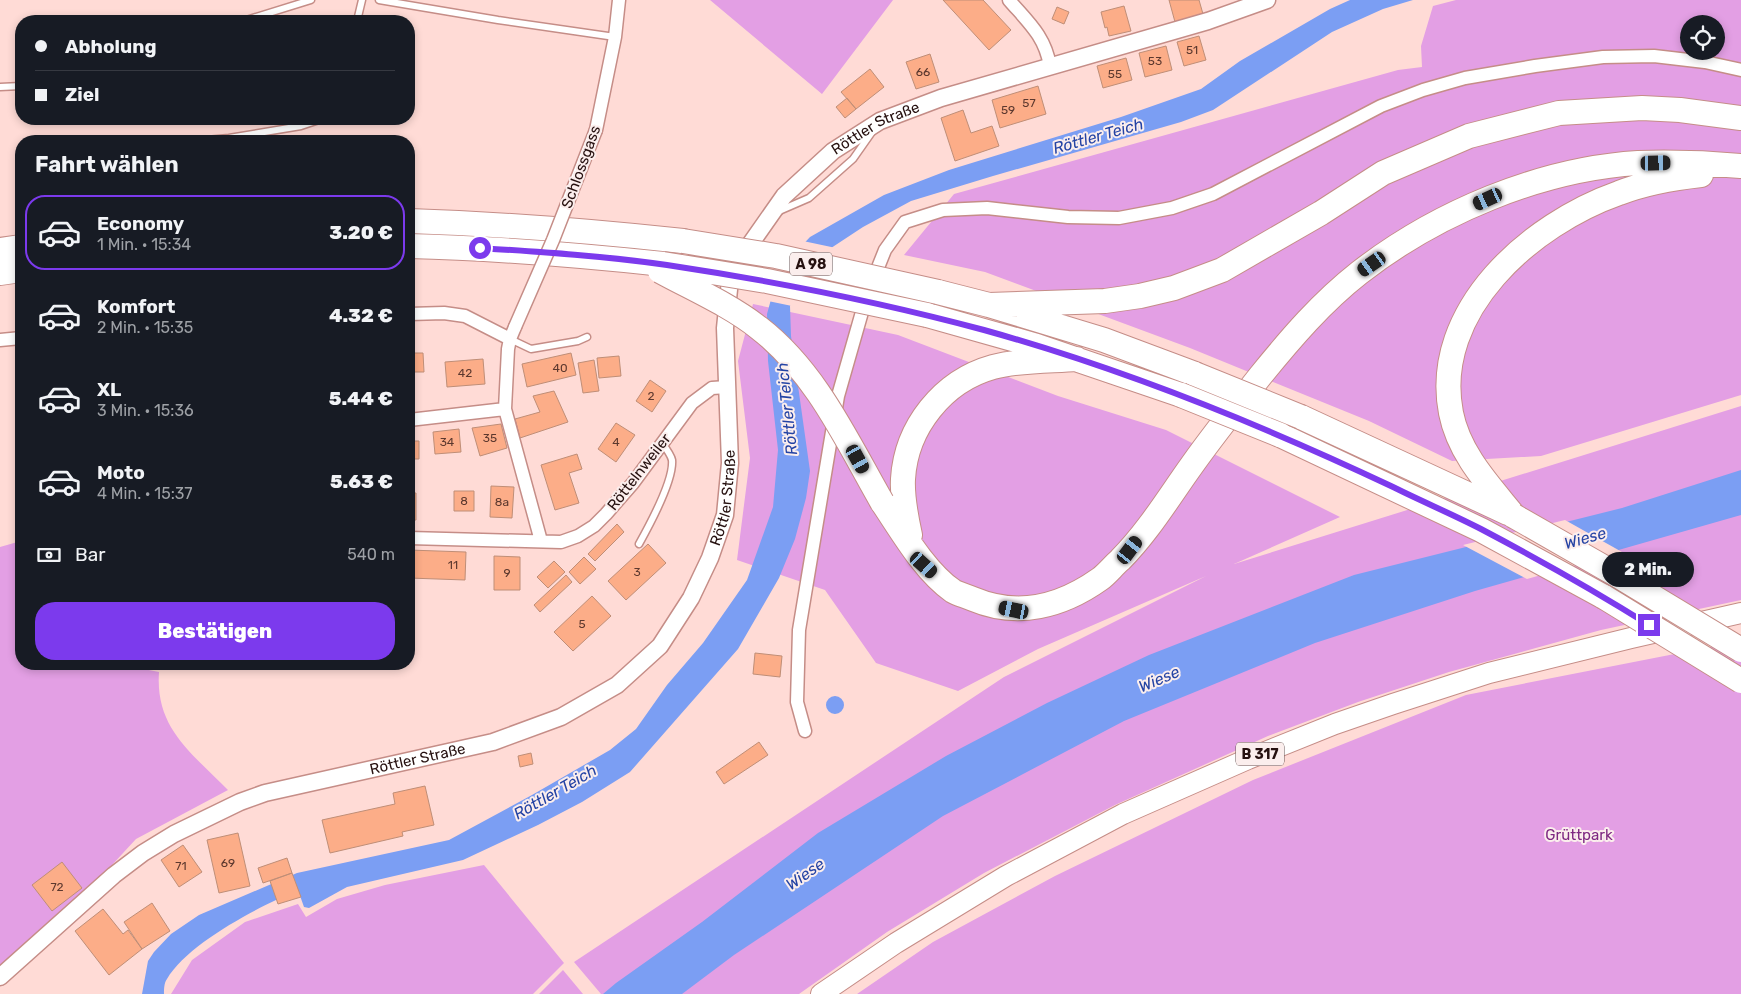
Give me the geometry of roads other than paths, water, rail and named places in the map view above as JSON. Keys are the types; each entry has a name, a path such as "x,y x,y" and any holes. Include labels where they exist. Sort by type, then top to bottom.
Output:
{"highway":[{"path":"989,305 1105,301 1140,296 1174,288 1222,270 1321,213 1383,173 1469,136 1550,115 1602,109 1642,108 1680,110 1741,118"},
{"path":"655,266 760,328 786,353 811,381 882,502 912,544 924,565 953,591 980,602 1014,610 1048,605 1077,594 1103,577 1130,550 1229,416 1288,342 1344,286 1399,245 1442,220 1488,199 1539,181 1586,170 1636,164 1716,164 1741,168"},
{"path":"1514,516 1470,460 1459,438 1451,413 1449,380 1453,353 1462,326 1492,277 1527,245 1589,205 1619,192 1644,185 1675,178 1741,168"},
{"name":"A 98","path":"415,221 500,224 593,231 683,241 776,256 989,305 1104,340 1301,417 1514,516 1612,572 1741,650"},
{"name":"A 98","path":"415,246 500,249 567,254 767,281 927,315 1077,359 1181,395 1280,435 1482,530 1578,582 1741,681"},
{"path":"0,250 15,248"},
{"path":"0,273 15,271"},
{"path":"912,544 904,512 903,479 906,457 914,434 938,399 976,373 994,367 1077,359"}],"main road":[{"name":"B 317","path":"821,994 896,943 1006,876 1123,814 1256,756 1393,704 1489,674 1613,642 1741,614"}],"street":[{"name":"Schlossgass","path":"512,333 553,240 596,130 615,37 619,0"},
{"path":"1009,0 1038,32 1050,66"},
{"name":"Röttler Straße","path":"0,977 114,875 144,853 174,834 240,802 265,793 493,742 561,717 618,685 660,646 691,598 710,558 726,515 730,463 726,328 730,280 744,253 784,196 833,151 880,120 941,98 1208,21 1267,0"},
{"path":"805,731 797,702 799,630 838,396 862,312 879,265 885,250 905,222 943,210 978,208 1068,216 1119,218 1172,208 1213,194 1381,106 1423,90 1466,78 1604,57 1654,56 1705,62 1741,70"},
{"path":"415,314 444,313 465,316 512,333 505,410 541,541"},
{"path":"0,340 15,339"},
{"name":"Röttelnweiler","path":"415,538 561,542 578,536 594,526 633,483 692,402 712,388 727,387"},
{"path":"415,419 505,410"}],"lane":[{"path":"262,15 311,0"},
{"path":"358,15 362,0"},
{"path":"379,0 615,37"},
{"path":"0,87 15,86"},
{"path":"247,135 304,125"},
{"path":"512,333 531,349 578,341 587,336"},
{"path":"639,544 655,514 668,481 672,459 662,442"}],"water":[{"name":"Röttler Teich","path":"1350,0 1413,0 1383,9 1332,32 1213,110 1181,122 911,201 863,227 825,252 808,270 790,306 791,336 810,471 806,498 795,539 779,578 738,649 630,772 582,802 463,860 347,887 309,908 304,907 298,890 282,897 226,927 191,952 177,965 167,979 164,994 142,994 148,961 154,952 171,934 199,915 297,873 449,840 610,750 636,729 667,685 703,643 747,580 773,507 778,450 768,361 767,314 779,270 810,237 884,195 949,170 1121,117 1201,89 1240,61 1330,9"},
{"name":"Wiese","path":"1741,470 1741,515 1475,591 1315,643 1124,721 943,816 734,955 682,994 603,994 702,922 818,833 946,756 1047,703 1149,655 1354,575 1622,508"},
{"path":"835,696 841,699 844,705 841,711 835,714 829,711 826,705 829,699"}],"park label":[{"name":"Grüttpark","path":"1579,835"}]}
